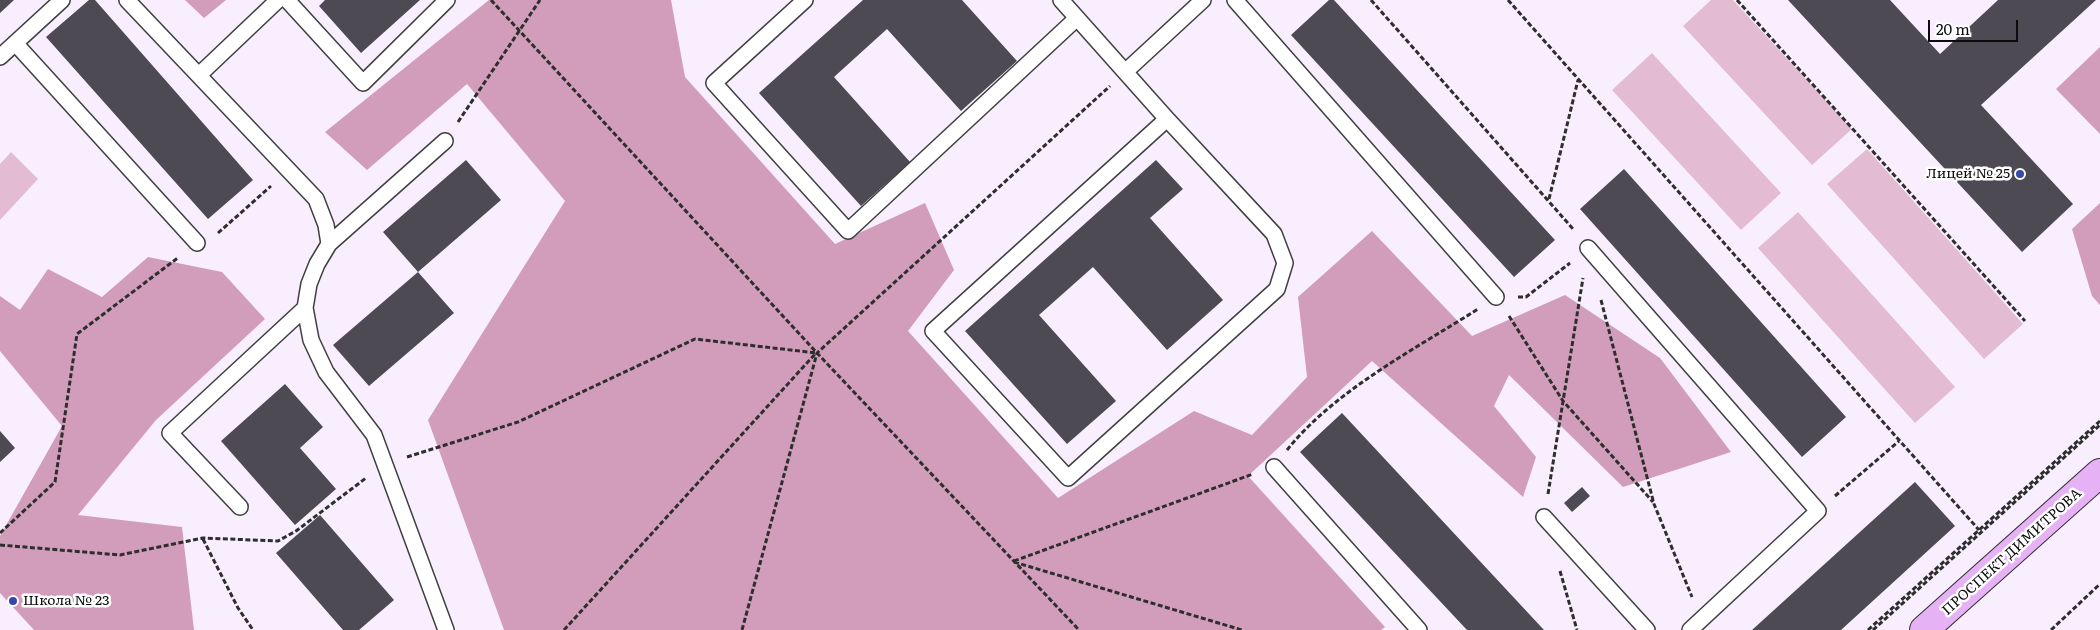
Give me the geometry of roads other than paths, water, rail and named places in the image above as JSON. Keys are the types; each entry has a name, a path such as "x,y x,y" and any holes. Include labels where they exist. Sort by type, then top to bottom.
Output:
{"main road":[{"name":"ПРОСПЕКТ ДИМИТРОВА","path":"1924,630 2100,473"}],"lane":[{"path":"0,57 62,0"},
{"path":"127,0 316,199 326,225 329,244"},
{"path":"199,75 278,0"},
{"path":"287,0 362,83 448,0"},
{"path":"805,0 714,82 848,231 1077,18"},
{"path":"1061,0 1167,119 1274,234 1285,263 1277,289 1068,478 933,331 1167,119"},
{"path":"1125,72 1203,0"},
{"path":"1235,0 1496,297"},
{"path":"15,43 197,242"},
{"path":"445,142 329,244 317,264 309,284 305,308 311,340 326,372 374,435 446,630"},
{"path":"1588,248 1818,511 1695,625"},
{"path":"240,507 170,433 305,308"},
{"path":"1274,467 1419,630"},
{"path":"1544,516 1647,630"}],"place":[{"name":"Лицей № 25","path":"2020,174"},
{"name":"Школа № 23","path":"13,601"}]}
